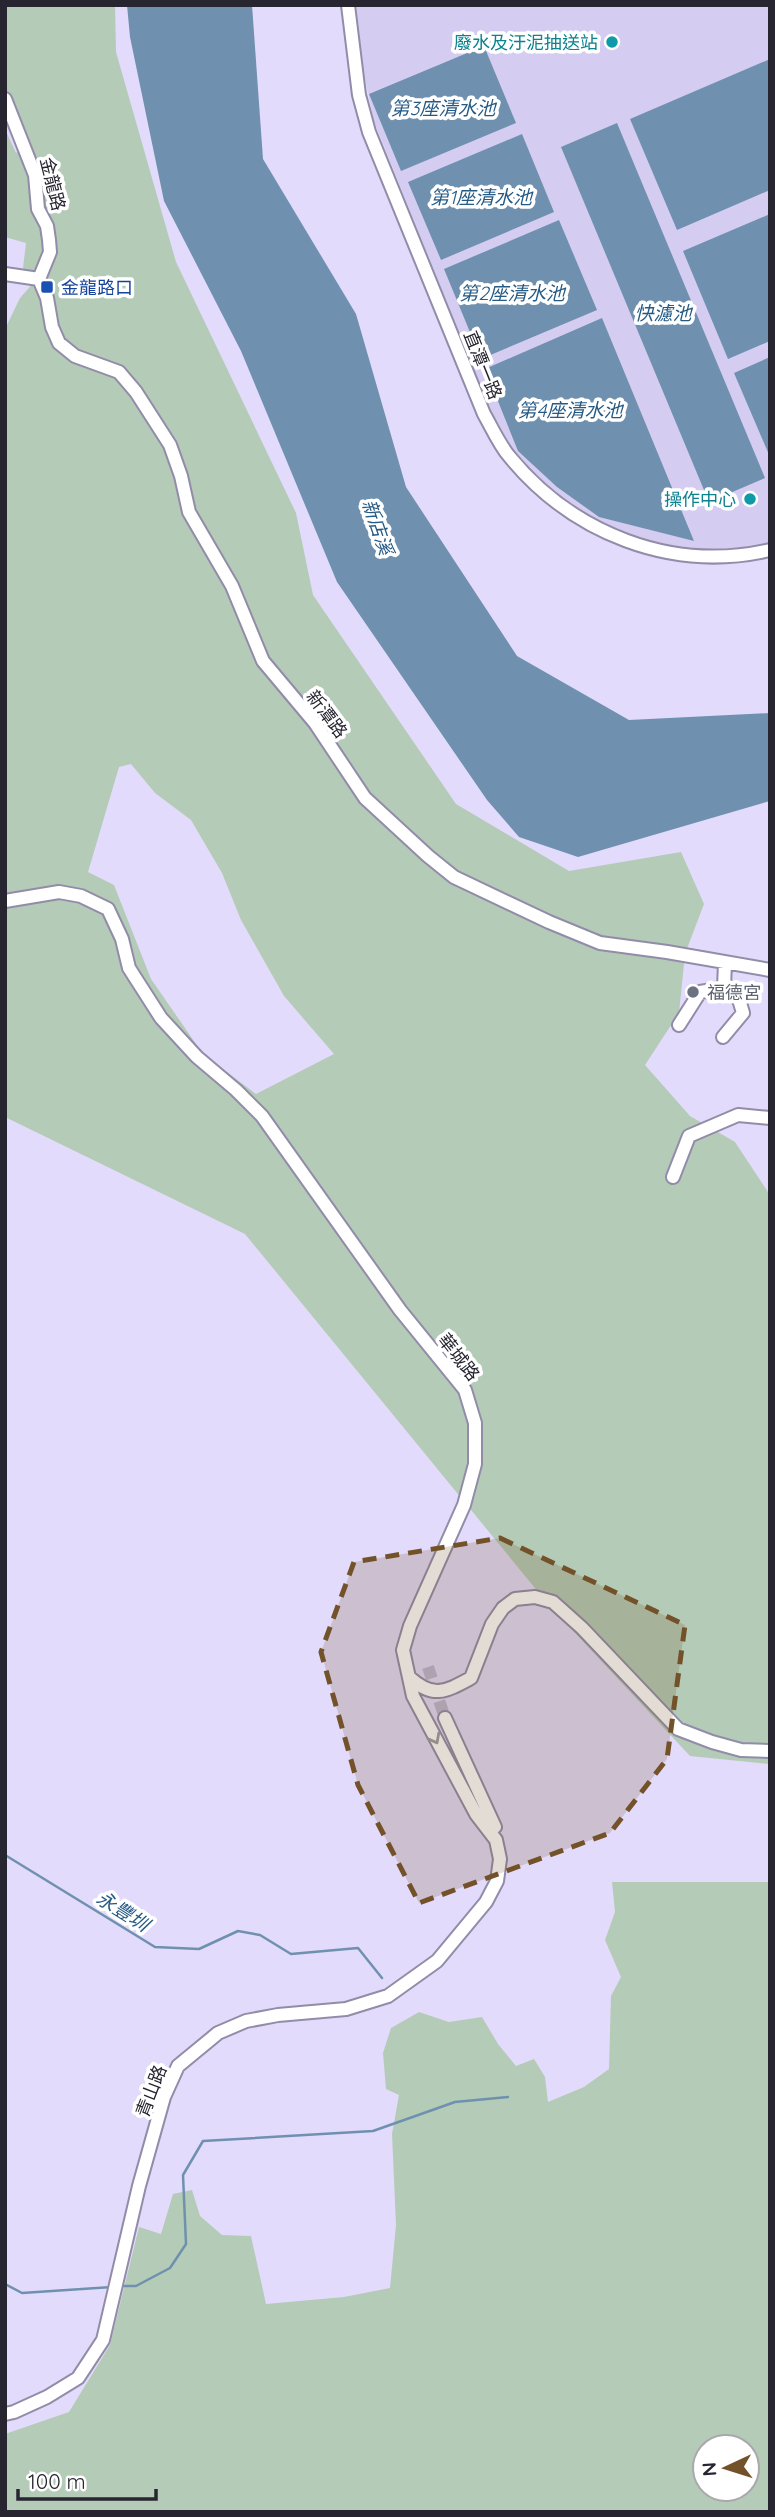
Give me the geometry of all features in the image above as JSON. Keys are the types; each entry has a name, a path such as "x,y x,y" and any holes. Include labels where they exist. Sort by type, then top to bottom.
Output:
{"street":[{"name":"直潭一路","path":"348,5 359,95 369,132 484,414 508,455 552,499 596,528 635,545 719,556 770,550"},
{"name":"金龍路","path":"5,99 35,175 38,209 48,233 50,252 39,279"},
{"path":"5,274 39,279"},
{"name":"新潭路","path":"39,279 59,343 75,356 119,372 170,445 181,476 189,512 232,586 263,661 315,723 365,798 454,877 549,922 600,943 770,970"},
{"name":"華城路","path":"5,901 59,892 81,896 108,909 122,939 129,968 161,1018 197,1057 262,1116 400,1310 465,1390 475,1423 475,1464 456,1524 410,1626 403,1650 409,1676"},
{"path":"724,988 725,962"},
{"path":"679,1025 700,992 724,988 738,996 743,1013 723,1037"},
{"path":"673,1177 689,1136 738,1115 770,1118"},
{"path":"409,1676 422,1689 436,1691 450,1689 471,1678 492,1624 503,1608 515,1599 535,1597 553,1602 563,1611 678,1729 712,1742 741,1749 770,1751"},
{"path":"409,1676 412,1696 476,1814 496,1834"},
{"path":"445,1718 496,1834"},
{"name":"青山路","path":"5,2414 47,2397 78,2378 103,2340 139,2186 164,2097 178,2066 218,2033 246,2021 278,2015 346,2009 388,1996 404,1986 438,1961 486,1902 497,1881 500,1859 496,1834"}],"highlighted area":[{"path":"500,1538 685,1625 667,1759 610,1833 419,1903 358,1785 321,1652 354,1562"}],"shaded area":[{"path":"354,5 770,5 770,544 724,551 689,549 649,540 600,523 558,495 523,462 491,413 374,121"}],"green space":[{"path":"5,5 115,5 116,52 176,262 296,513 313,595 456,804 569,871 681,852 704,904 685,954 679,1013 645,1065 690,1116 735,1142 770,1195 770,1764 690,1756 548,1604 245,1234 5,1117 5,329 20,298 49,265 32,276 23,268 26,243 5,237 5,129 16,153 20,149 5,110","holes":["131,764 155,793 191,820 222,873 241,920 284,996 334,1054 256,1094 203,1054 151,979 114,885 88,872 119,767"]},
{"path":"612,1882 770,1882 770,2512 5,2512 5,2434 69,2412 110,2345 139,2227 161,2234 173,2194 192,2190 200,2216 222,2235 251,2236 266,2304 344,2297 390,2288 396,2225 392,2134 399,2095 386,2089 383,2053 391,2028 419,2012 449,2022 482,2017 498,2044 516,2066 534,2059 545,2077 548,2102 584,2087 609,2069 611,1996 621,1977 605,1940 615,1912"}],"water":[{"name":"新店溪","path":"127,5 252,5 263,159 356,314 406,487 517,656 629,720 770,713 770,801 578,857 519,837 487,800 337,582 241,351 164,201 130,37"},
{"name":"第3座清水池","path":"484,46 516,123 401,171 369,94"},
{"path":"770,59 770,190 677,230 630,119"},
{"name":"快濾池","path":"617,123 765,478 709,502 561,147"},
{"name":"第1座清水池","path":"522,134 554,212 441,260 408,182"},
{"path":"770,214 770,341 728,359 683,251"},
{"name":"第2座清水池","path":"559,220 597,310 481,359 444,269"},
{"name":"第4座清水池","path":"602,318 694,541 599,517 557,487 518,451 485,369"},
{"path":"770,357 770,457 734,373"}],"waterway":[{"name":"永豐圳","path":"5,1855 155,1947 199,1949 238,1931 260,1935 291,1954 358,1948 382,1978"},
{"path":"122,2286 136,2286 170,2268 186,2244 183,2175 203,2141 373,2131 455,2102 508,2097"},
{"path":"5,2284 22,2293 112,2287"}],"tunnel":[{"path":"428,1667 445,1718"}],"place":[{"name":"廢水及汙泥抽送站","path":"612,42"},
{"name":"金龍路口","path":"47,287"},
{"name":"操作中心","path":"750,499"},
{"name":"福德宮","path":"693,992"}]}
